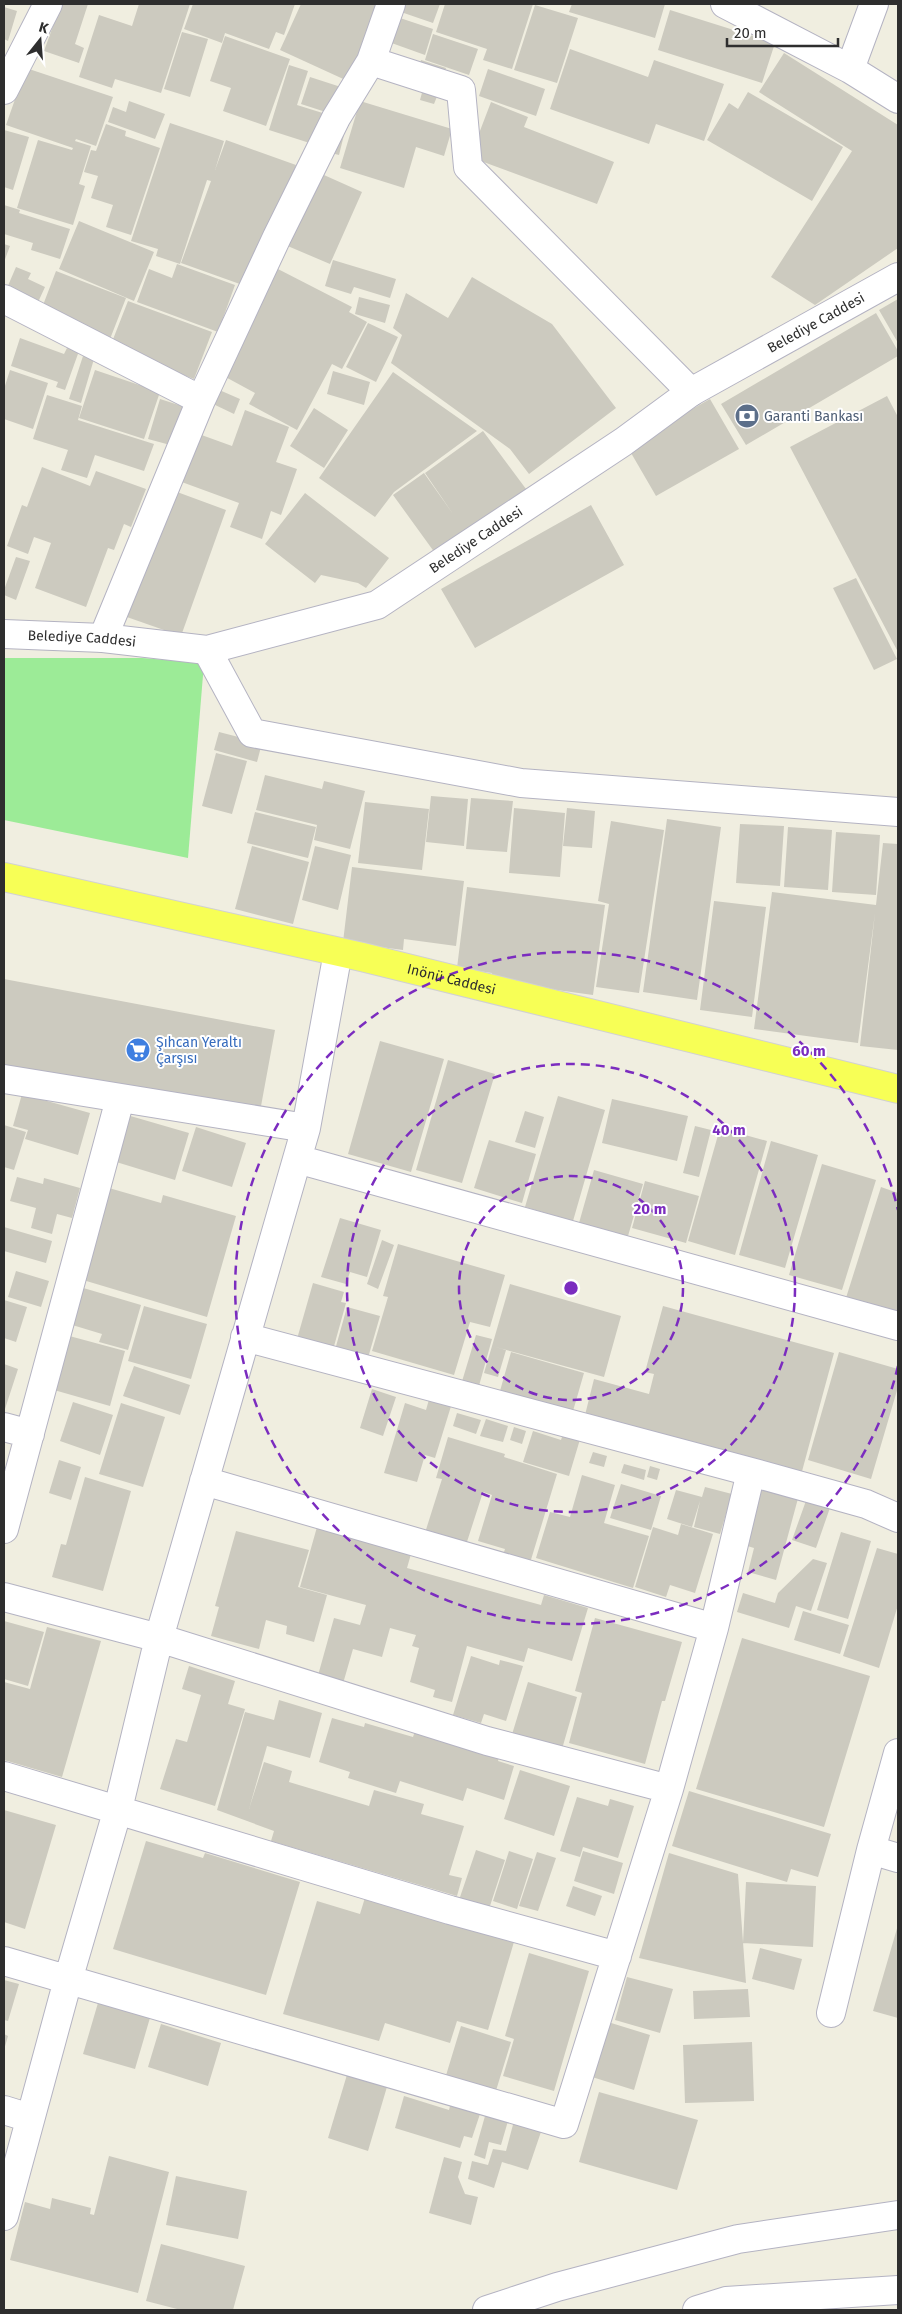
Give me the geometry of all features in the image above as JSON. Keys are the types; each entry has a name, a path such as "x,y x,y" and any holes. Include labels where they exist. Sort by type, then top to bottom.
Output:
{"main road":[{"name":"Inönü Caddesi","path":"4,876 338,952 898,1089"}],"street":[{"path":"4,90 48,4"},
{"path":"103,638 201,400 277,237 336,118 371,62 391,4"},
{"path":"725,4 850,69 898,99"},
{"path":"850,69 874,4"},
{"path":"371,62 461,90 468,166 691,392"},
{"name":"Belediye Caddesi","path":"4,634 103,638 207,650 377,605 615,448 691,392 898,277"},
{"path":"4,299 201,400"},
{"path":"207,650 252,733 521,783 898,812"},
{"path":"4,2216 68,1980 118,1809 159,1638 306,1128 338,952"},
{"path":"4,1079 306,1128"},
{"path":"4,1529 17,1431 120,1099"},
{"path":"297,1159 898,1326"},
{"path":"245,1337 751,1472 866,1504 898,1518"},
{"path":"4,1961 564,2124 670,1789 714,1628 751,1472"},
{"path":"204,1481 714,1628"},
{"path":"4,1597 159,1638 487,1741 670,1789"},
{"path":"831,2013 871,1850 898,1753"},
{"path":"4,1776 450,1910 617,1956"},
{"path":"871,1850 898,1858"},
{"path":"4,2110 30,2118"},
{"path":"487,2310 558,2286 738,2239 898,2215"},
{"path":"697,2310 726,2300 898,2290"}],"green space":[{"path":"4,658 142,658 204,663 188,858 4,820"}],"building":[{"path":"61,4 88,4 75,44 84,48 79,63 44,51"},
{"path":"139,4 190,4 161,93 115,79 112,88 79,77 99,15 132,26"},
{"path":"193,4 295,4 284,35 276,32 269,49 225,33 222,43 184,29"},
{"path":"301,4 388,4 352,83 280,50"},
{"path":"400,4 440,4 433,23 398,11"},
{"path":"445,4 533,4 512,69 483,60 487,49 436,32"},
{"path":"572,4 665,4 655,38 569,12"},
{"path":"535,5 578,18 557,83 514,70"},
{"path":"4,7 17,11 8,41 4,39"},
{"path":"670,10 775,43 762,83 658,50"},
{"path":"394,16 433,29 425,55 386,41"},
{"path":"182,32 208,39 190,97 164,89"},
{"path":"433,34 478,49 469,75 425,60"},
{"path":"225,36 290,59 266,126 223,111 231,88 210,81"},
{"path":"570,49 648,77 654,60 724,84 704,141 656,124 649,144 550,109"},
{"path":"784,53 898,125 898,248 815,305 771,277 852,151 759,92"},
{"path":"421,60 446,68 443,78 418,70"},
{"path":"289,65 308,71 297,105 329,115 319,146 269,130"},
{"path":"26,68 113,97 96,146 76,139 75,141 91,146 79,184 85,186 73,225 17,208 38,140 72,150 73,148 6,125"},
{"path":"488,69 545,89 536,116 479,96"},
{"path":"310,77 344,88 335,115 301,104"},
{"path":"423,89 438,94 434,104 420,100"},
{"path":"748,92 843,147 812,201 707,140 729,103 738,109"},
{"path":"129,101 165,114 155,139 108,122 113,107 126,112"},
{"path":"360,101 452,129 444,156 416,147 404,188 340,168"},
{"path":"491,102 528,117 524,127 614,162 597,204 470,157"},
{"path":"170,123 224,141 215,170 226,140 296,165 251,288 181,263 211,181 207,180 180,264 156,256 158,249 131,241"},
{"path":"106,124 126,131 125,136 160,148 131,235 106,227 113,205 91,198 98,176 84,172 91,150 96,151"},
{"path":"346,127 339,155 327,152"},
{"path":"4,130 29,137 13,190 4,187"},
{"path":"315,171 362,192 330,264 283,244"},
{"path":"4,205 20,210 19,213 70,229 60,259 31,250 33,243 4,234"},
{"path":"79,221 154,252 134,301 59,269"},
{"path":"4,244 10,246 4,262"},
{"path":"333,260 396,279 390,298 354,287 351,294 325,286"},
{"path":"177,264 235,285 218,332 137,302 149,269 172,278"},
{"path":"16,267 31,273 28,279 45,287 34,311 4,295"},
{"path":"276,268 352,307 349,312 367,322 342,369 332,364 297,430 249,404 255,393 220,374"},
{"path":"56,271 126,298 110,339 40,313"},
{"path":"472,277 552,324 616,408 529,474 510,449 391,363 402,335 393,328 406,293 448,318"},
{"path":"359,297 390,305 385,323 355,314"},
{"path":"898,299 898,343 879,310"},
{"path":"128,301 212,332 194,379 110,347"},
{"path":"876,313 898,351 898,356 746,445 721,404"},
{"path":"368,323 398,337 376,382 346,367"},
{"path":"20,338 64,354 67,348 79,351 65,390 56,387 58,382 11,366"},
{"path":"83,356 94,359 81,403 69,399"},
{"path":"10,370 48,383 33,429 4,419 4,389"},
{"path":"95,370 160,392 144,439 79,418"},
{"path":"333,371 370,382 364,405 327,394"},
{"path":"393,372 477,431 394,492 375,517 319,478"},
{"path":"217,389 240,399 234,414 211,403"},
{"path":"47,395 82,406 78,420 154,444 144,471 95,455 87,478 61,470 68,450 33,439"},
{"path":"887,396 898,417 898,652 790,447"},
{"path":"160,399 185,407 174,446 148,439"},
{"path":"710,399 739,449 656,496 627,446"},
{"path":"314,408 348,430 324,468 290,446"},
{"path":"245,410 289,427 276,462 297,469 281,515 271,511 262,539 230,527 239,503 179,481 196,433 232,446"},
{"path":"483,431 529,493 435,553 393,495 424,473 453,514 425,473"},
{"path":"42,467 90,486 96,471 146,489 131,527 124,524 114,550 108,548 86,607 35,588 51,543 34,537 28,554 7,546 22,505 27,507"},
{"path":"169,489 226,510 181,636 124,616"},
{"path":"305,493 389,558 366,588 358,583 321,575 315,583 265,544"},
{"path":"591,505 624,565 475,648 441,589"},
{"path":"16,557 30,561 16,600 4,595 4,590"},
{"path":"856,578 897,659 874,670 833,588"},
{"path":"219,732 262,743 257,762 214,750"},
{"path":"216,753 247,761 232,814 202,806"},
{"path":"265,775 322,789 324,781 365,791 350,849 314,840 317,825 256,810"},
{"path":"431,796 468,799 464,846 426,842"},
{"path":"471,798 513,801 507,852 466,849"},
{"path":"365,802 429,809 422,870 358,863"},
{"path":"514,808 565,813 560,877 509,873"},
{"path":"567,808 595,811 592,848 563,846"},
{"path":"255,812 316,827 308,858 247,843"},
{"path":"667,819 721,827 697,1000 643,992"},
{"path":"611,821 664,830 639,993 596,987 609,904 598,901"},
{"path":"740,824 784,826 780,886 736,883"},
{"path":"788,827 832,830 828,890 784,887"},
{"path":"836,832 880,835 876,895 832,892"},
{"path":"883,843 898,844 898,1050 860,1046 875,913 858,1043 754,1029 772,892 876,905"},
{"path":"252,846 309,862 293,924 235,909"},
{"path":"315,846 351,855 338,910 302,900"},
{"path":"352,867 464,881 456,946 404,939 403,950 343,942"},
{"path":"467,887 605,905 593,995 491,981 492,973 457,968"},
{"path":"714,901 766,907 752,1017 700,1010"},
{"name":"Şıhcan Yeraltı Çarşısı","path":"4,979 275,1030 259,1117 4,1069"},
{"path":"380,1041 444,1059 411,1172 348,1154"},
{"path":"448,1060 495,1074 462,1183 416,1170"},
{"path":"22,1094 90,1113 78,1155 25,1139 28,1130 13,1126"},
{"path":"558,1096 605,1110 573,1221 525,1207"},
{"path":"612,1099 688,1116 677,1161 602,1143"},
{"path":"525,1111 544,1117 535,1148 515,1142"},
{"path":"127,1115 189,1133 175,1180 113,1161"},
{"path":"4,1125 26,1132 14,1170 4,1167"},
{"path":"695,1126 711,1130 699,1177 683,1173"},
{"path":"196,1127 246,1143 232,1187 182,1171"},
{"path":"720,1128 767,1141 735,1255 688,1241"},
{"path":"489,1140 536,1154 522,1203 474,1188"},
{"path":"771,1141 818,1155 785,1268 739,1255"},
{"path":"822,1164 876,1180 842,1290 789,1275"},
{"path":"594,1170 643,1184 628,1236 579,1223"},
{"path":"17,1177 43,1184 44,1178 80,1188 72,1218 57,1214 52,1234 31,1228 36,1208 10,1201"},
{"path":"645,1181 699,1196 686,1243 632,1228"},
{"path":"881,1187 898,1193 898,1317 845,1301"},
{"path":"109,1188 161,1203 163,1195 236,1216 207,1317 83,1280"},
{"path":"340,1218 381,1230 367,1277 350,1272 346,1284 321,1277"},
{"path":"4,1227 52,1241 46,1263 4,1251"},
{"path":"382,1240 394,1245 378,1289 367,1284"},
{"path":"398,1244 505,1275 490,1327 470,1322 454,1375 372,1351 388,1297 383,1296"},
{"path":"16,1271 49,1281 41,1307 8,1297"},
{"path":"313,1283 344,1292 341,1302 346,1303 331,1357 295,1346"},
{"path":"510,1284 621,1316 604,1377 492,1346"},
{"path":"80,1287 141,1305 128,1350 99,1342 102,1334 69,1324"},
{"path":"4,1300 27,1307 16,1342 4,1338"},
{"path":"144,1306 207,1324 191,1379 128,1361"},
{"path":"663,1306 834,1353 801,1475 582,1427 594,1379 649,1394 654,1374 645,1372"},
{"path":"347,1307 380,1316 366,1365 333,1357"},
{"path":"62,1334 125,1351 110,1406 47,1388"},
{"path":"476,1335 492,1339 477,1393 460,1388"},
{"path":"492,1346 506,1350 498,1377 484,1373"},
{"path":"511,1352 584,1373 573,1411 500,1391"},
{"path":"839,1352 898,1369 898,1387 871,1479 808,1460"},
{"path":"4,1364 18,1369 5,1409 4,1408"},
{"path":"134,1366 190,1385 180,1415 123,1396"},
{"path":"372,1389 396,1397 383,1436 360,1428"},
{"path":"430,1396 452,1403 435,1458 425,1455 417,1482 384,1473 405,1403 426,1410"},
{"path":"73,1402 113,1415 100,1455 60,1441"},
{"path":"121,1403 165,1417 143,1487 99,1474"},
{"path":"457,1413 481,1420 476,1434 453,1426"},
{"path":"486,1419 508,1426 503,1442 480,1436"},
{"path":"514,1427 526,1431 522,1444 510,1440"},
{"path":"533,1431 561,1440 564,1431 581,1436 569,1476 523,1462"},
{"path":"448,1437 505,1454 504,1457 557,1474 530,1563 503,1555 505,1549 478,1541 492,1495 483,1492 465,1548 424,1536 442,1479 436,1478"},
{"path":"593,1452 607,1456 604,1467 589,1463"},
{"path":"59,1460 81,1467 71,1500 49,1493"},
{"path":"624,1464 646,1470 644,1480 621,1473"},
{"path":"650,1466 660,1469 657,1480 647,1477"},
{"path":"582,1475 615,1485 604,1523 649,1536 633,1588 536,1558 550,1512 570,1517"},
{"path":"85,1477 131,1491 103,1591 52,1577 61,1544 66,1545"},
{"path":"761,1481 800,1491 776,1580 748,1572 754,1548 744,1545"},
{"path":"621,1484 661,1496 651,1530 610,1518"},
{"path":"705,1487 732,1494 720,1534 694,1527 700,1501 692,1527 667,1519 676,1490 702,1497"},
{"path":"808,1495 832,1502 816,1548 792,1540"},
{"path":"681,1524 713,1534 695,1593 670,1585 666,1597 635,1587 653,1527 678,1535"},
{"path":"317,1527 411,1554 407,1568 541,1605 544,1595 588,1608 572,1661 528,1648 524,1662 467,1646 452,1702 433,1697 435,1690 410,1682 419,1648 412,1646 416,1635 390,1628 382,1657 353,1649 342,1687 317,1679 334,1618 360,1625 366,1605 300,1587"},
{"path":"236,1531 309,1550 298,1587 327,1595 314,1642 286,1634 287,1626 266,1620 259,1649 211,1636 219,1607 215,1606"},
{"path":"841,1532 871,1541 848,1619 817,1610"},
{"path":"877,1548 898,1554 898,1605 879,1668 843,1656"},
{"path":"813,1559 827,1563 811,1611 796,1606 789,1628 737,1612 743,1593 775,1603 778,1593"},
{"path":"803,1611 849,1625 840,1654 794,1640"},
{"path":"595,1618 682,1642 665,1701 662,1701 645,1764 569,1743 582,1693 575,1691"},
{"path":"4,1621 44,1632 28,1686 4,1679"},
{"path":"47,1627 101,1641 62,1777 4,1760 4,1682 30,1689"},
{"path":"742,1638 870,1676 824,1827 696,1789"},
{"path":"471,1656 499,1665 500,1660 523,1666 506,1721 484,1714 481,1723 453,1715"},
{"path":"189,1666 235,1681 228,1704 245,1709 215,1806 160,1789 176,1739 187,1742 201,1695 182,1689"},
{"path":"528,1682 577,1697 560,1756 510,1741"},
{"path":"279,1700 322,1713 310,1758 267,1746 249,1809 264,1762 292,1771 289,1782 369,1806 374,1790 424,1804 421,1814 464,1826 449,1875 462,1878 457,1896 271,1841 274,1831 217,1810 245,1712 274,1720"},
{"path":"332,1718 364,1727 365,1723 413,1737 416,1728 500,1754 498,1761 514,1766 504,1800 467,1788 463,1801 400,1781 396,1793 348,1778 350,1772 319,1762"},
{"path":"520,1770 570,1786 554,1836 504,1819"},
{"path":"689,1791 831,1834 818,1877 791,1869 787,1882 672,1846"},
{"path":"577,1797 608,1806 610,1799 634,1806 618,1858 583,1847 580,1857 560,1851"},
{"path":"4,1810 56,1825 25,1929 4,1922"},
{"path":"146,1841 203,1858 205,1853 300,1882 266,1995 113,1949"},
{"path":"476,1850 505,1860 488,1912 458,1903"},
{"path":"509,1851 533,1859 517,1909 493,1901"},
{"path":"583,1851 623,1863 614,1894 574,1881"},
{"path":"537,1852 556,1858 538,1911 519,1906"},
{"path":"669,1853 738,1874 746,1983 639,1958"},
{"path":"746,1882 816,1886 813,1947 743,1943"},
{"path":"573,1886 602,1896 595,1916 566,1906"},
{"path":"367,1891 516,1935 488,2030 457,2021 450,2043 385,2023 379,2041 283,2014 317,1901 360,1914"},
{"path":"898,1925 898,2018 873,2011"},
{"path":"760,1948 802,1959 794,1990 752,1979"},
{"path":"529,1953 589,1971 554,2091 503,2076 514,2039 505,2036"},
{"path":"627,1977 673,1989 660,2033 615,2020"},
{"path":"4,1980 19,1984 8,2021 4,2020"},
{"path":"748,1989 750,2017 694,2019 693,1991"},
{"path":"100,1996 152,2011 135,2069 83,2054"},
{"path":"608,2022 650,2035 634,2090 592,2077"},
{"path":"161,2024 221,2043 208,2086 148,2067"},
{"path":"461,2026 511,2042 494,2097 444,2082"},
{"path":"4,2034 8,2036 4,2050"},
{"path":"752,2042 754,2101 685,2103 683,2045"},
{"path":"349,2068 389,2080 368,2151 328,2138"},
{"path":"599,2092 698,2120 677,2190 579,2162"},
{"path":"404,2096 449,2110 451,2102 481,2111 472,2138 464,2136 460,2148 395,2128"},
{"path":"485,2116 508,2121 501,2145 489,2142 485,2159 474,2155"},
{"path":"515,2117 543,2126 528,2170 502,2162 494,2188 468,2179 472,2161 488,2165 493,2149 506,2151"},
{"path":"109,2156 169,2172 138,2293 10,2260 25,2202 50,2209 52,2198 91,2208 90,2214 94,2215"},
{"path":"444,2157 462,2162 458,2177 465,2194 478,2197 471,2225 429,2213"},
{"path":"176,2176 247,2191 238,2239 166,2225"},
{"path":"161,2244 245,2266 233,2310 181,2310 146,2301"}],"place":[{"name":"Garanti Bankası","path":"747,416"},
{"name":"Şıhcan Yeraltı Çarşısı","path":"138,1050"}]}
